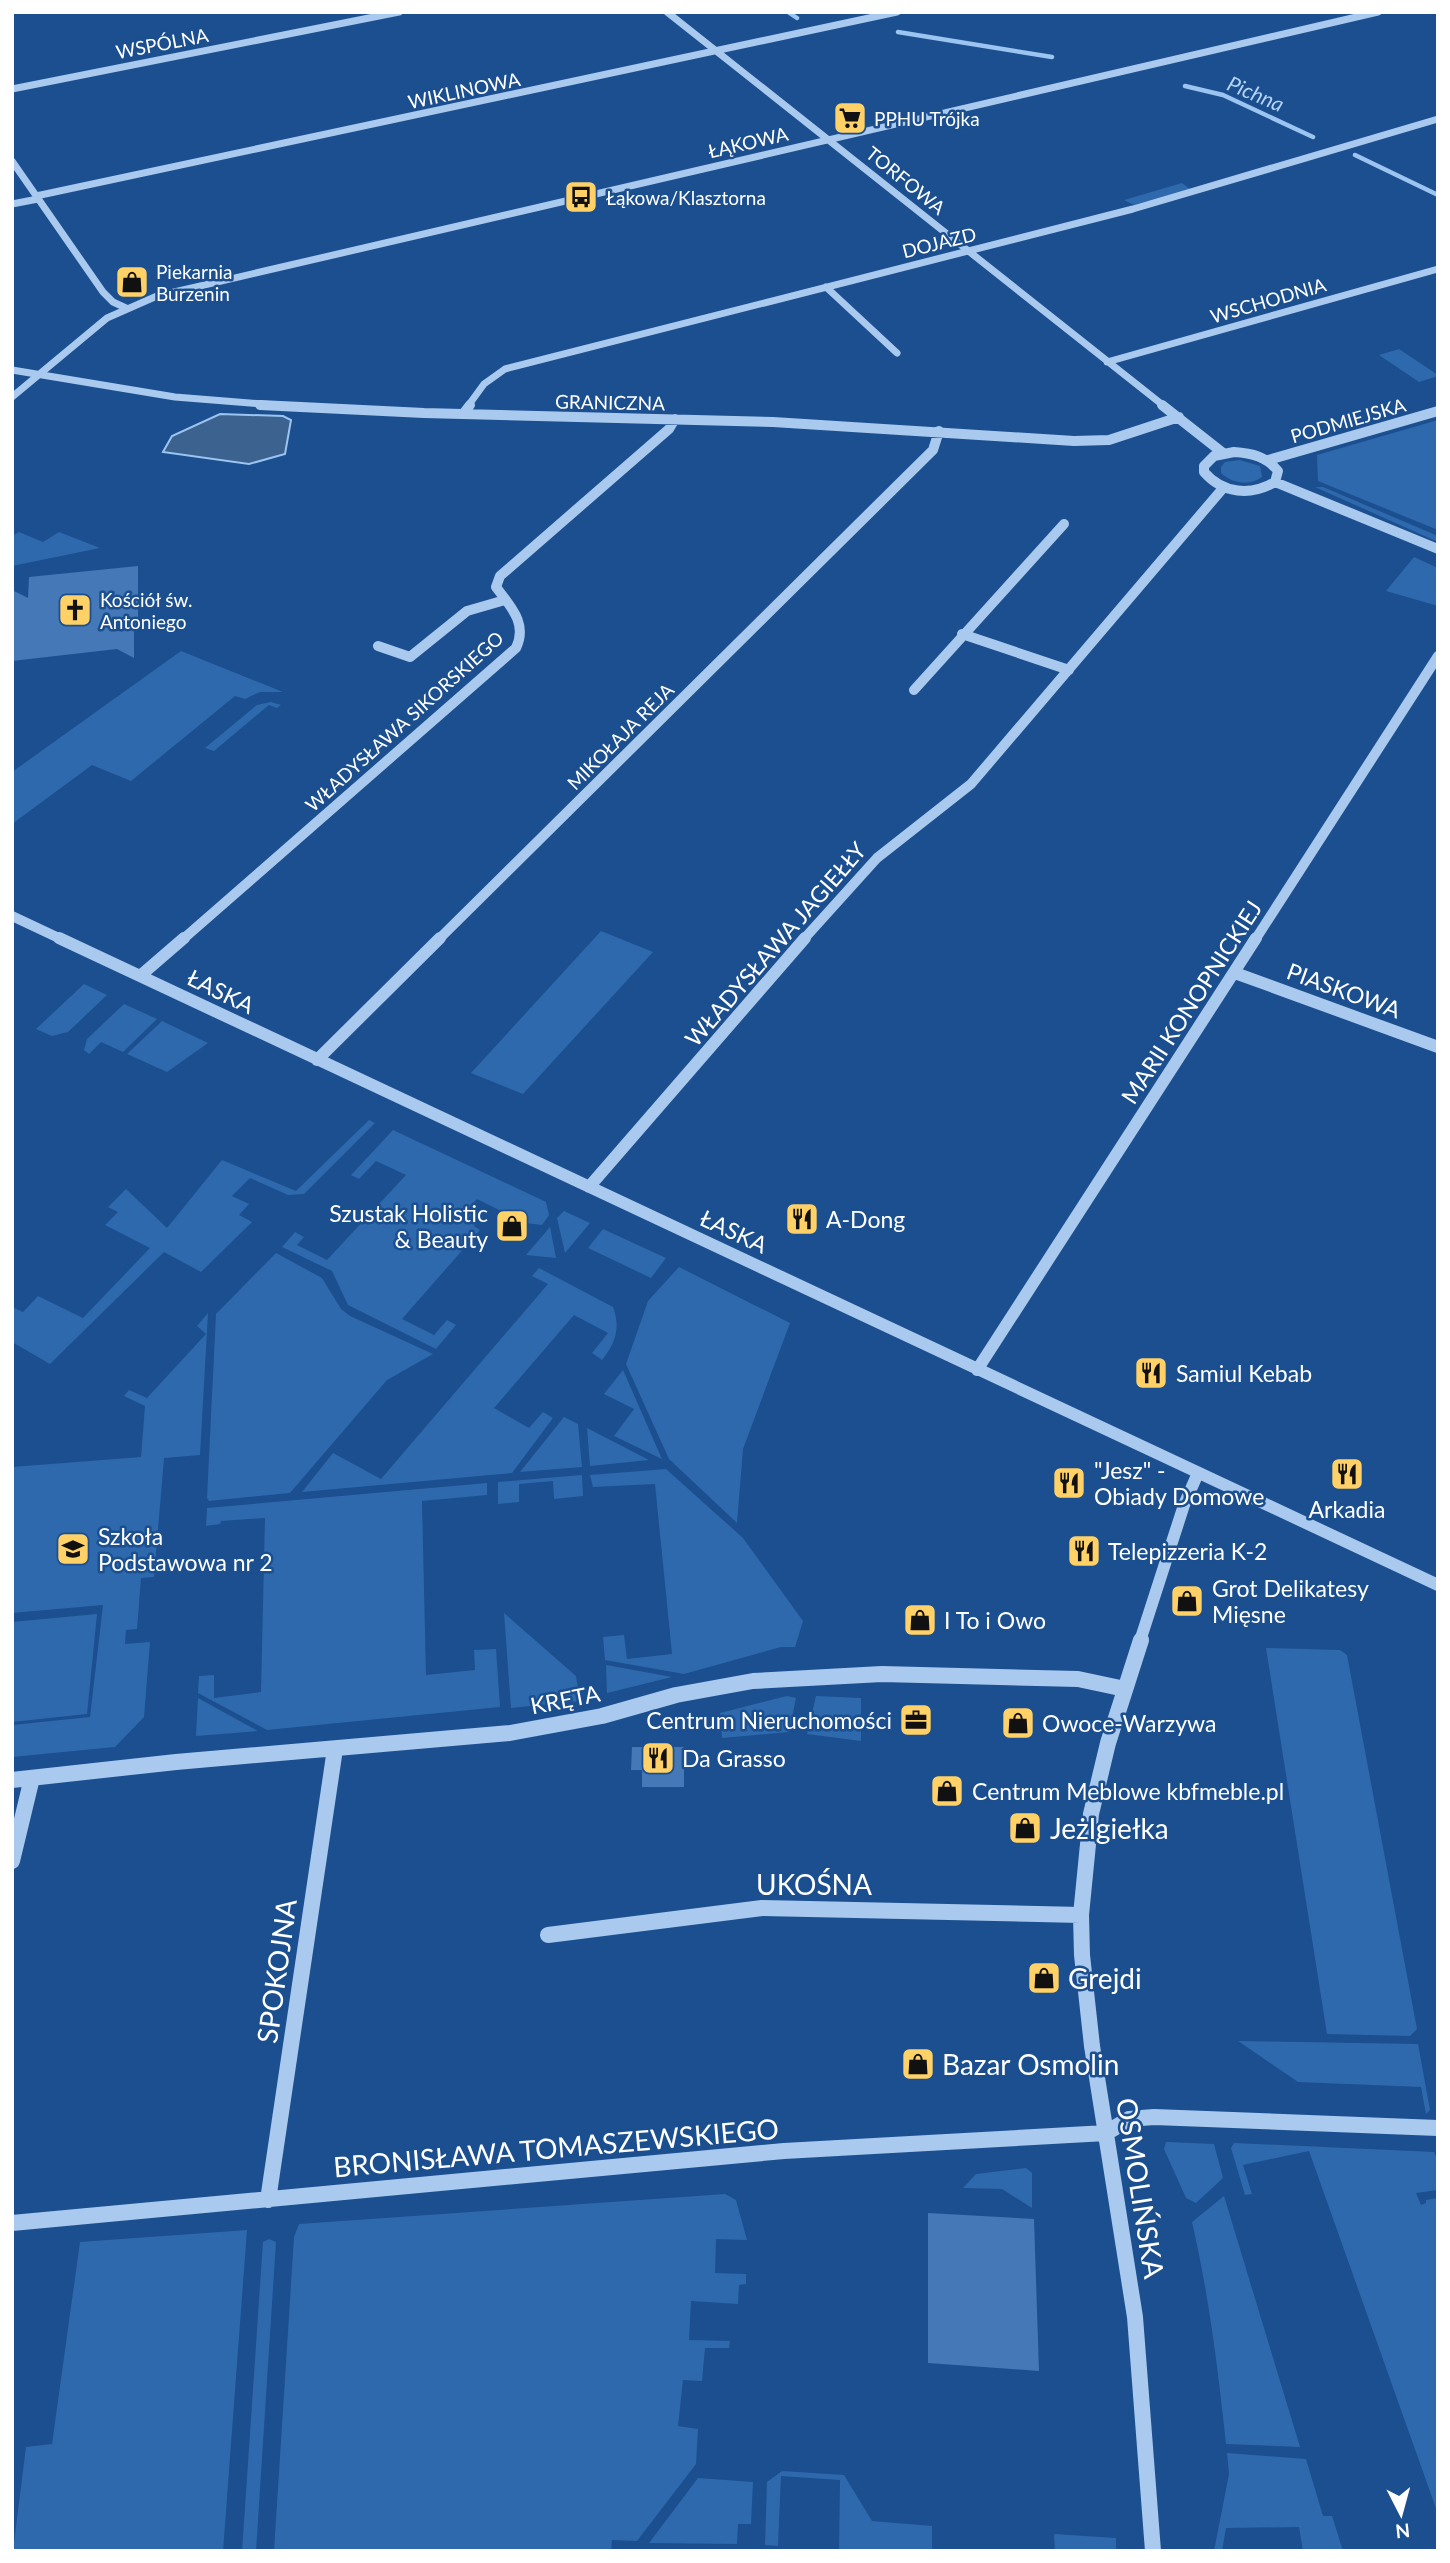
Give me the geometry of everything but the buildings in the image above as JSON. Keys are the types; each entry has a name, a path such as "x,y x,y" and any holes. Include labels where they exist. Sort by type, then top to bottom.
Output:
{"street":[{"name":"WSPÓLNA","path":"12,89 400,12"},
{"name":"TORFOWA","path":"667,12 1223,453"},
{"name":"WIKLINOWA","path":"37,197 897,12"},
{"name":"ŁĄKOWA","path":"12,397 107,318 126,307 192,287 1378,12"},
{"name":"DOJAZD","path":"463,414 484,384 505,369 1133,209 1438,119"},
{"path":"12,161 103,292 113,302 126,307"},
{"path":"12,204 37,197"},
{"name":"WSCHODNIA","path":"1107,362 1438,269"},
{"path":"826,288 897,353"},
{"name":"GRANICZNA","path":"12,370 203,400 463,414 675,419 939,431 1095,442 1109,440 1179,416"},
{"name":"PODMIEJSKA","path":"1268,460 1438,411"},
{"name":"WŁADYSŁAWA SIKORSKIEGO","path":"141,976 516,648 523,634 522,625 496,587 499,576 669,429 675,419"},
{"name":"MIKOŁAJA REJA","path":"317,1060 933,450 939,431"},
{"path":"1223,453 1246,453 1268,460 1278,471 1275,482 1259,490 1235,491 1214,483 1205,472 1208,461 1223,453"},
{"path":"1275,482 1438,549"},
{"name":"WŁADYSŁAWA JAGIEŁŁY","path":"589,1187 864,870 887,847 971,785 1224,487"},
{"path":"914,690 1064,524"},
{"path":"378,646 410,657 467,611 505,600"},
{"path":"962,634 1069,670"},
{"name":"MARII KONOPNICKIEJ","path":"977,1370 1236,973 1438,656"},
{"name":"ŁASKA","path":"12,916 1438,1585"},
{"name":"PIASKOWA","path":"1236,973 1438,1047"},
{"name":"OSMOLIŃSKA","path":"1153,2551 1135,2318 1083,1968 1082,1915 1091,1814 1108,1743 1184,1505 1198,1473"},
{"name":"KRĘTA","path":"12,1780 176,1762 510,1733 602,1716 676,1695 753,1681 882,1674 1009,1676 1078,1679 1125,1689"},
{"name":"SPOKOJNA","path":"268,2200 335,1749"},
{"path":"12,1861 32,1778"},
{"name":"UKOŚNA","path":"548,1935 762,1908 1082,1915"},
{"path":"1106,2133 1129,2119 1154,2117 1438,2128"},
{"name":"BRONISŁAWA TOMASZEWSKIEGO","path":"12,2223 784,2151 1106,2133"}],"shaded area":[{"path":"1182,183 1190,189 1134,205 1124,200"},
{"path":"1399,349 1438,376 1419,382 1379,355"},
{"path":"220,414 283,416 291,420 285,454 249,464 163,452 172,436"},
{"path":"1438,420 1438,530 1318,481 1317,455"},
{"path":"1240,460 1260,466 1262,477 1252,482 1242,482 1231,480 1221,473 1225,462"},
{"path":"1315,487 1323,487 1438,536 1438,542"},
{"path":"19,532 43,542 59,532 100,548 12,566 12,536"},
{"path":"1414,557 1438,568 1438,606 1386,591"},
{"path":"181,651 283,692 260,692 245,699 235,696 131,781 92,765 12,824 12,772"},
{"path":"271,702 281,705 277,708 269,705 214,751 205,748 257,705"},
{"path":"601,931 653,952 523,1094 471,1073"},
{"path":"84,984 107,995 68,1032 52,1036 36,1029"},
{"path":"124,1004 157,1019 123,1052 101,1042 89,1054 84,1050 87,1039"},
{"path":"162,1021 208,1043 167,1072 127,1054"},
{"path":"369,1120 375,1123 304,1194 288,1195 250,1178 232,1196 249,1204 239,1215 252,1222 201,1272 164,1252 50,1364 12,1342 12,1307 23,1312 38,1296 83,1318 150,1248 105,1225 118,1212 108,1207 126,1189 167,1228 222,1160 296,1191"},
{"path":"393,1130 546,1202 549,1215 542,1225 525,1223 477,1199 467,1210 482,1217 474,1226 480,1230 402,1319 434,1335 447,1320 456,1325 436,1349 348,1305 332,1271 282,1247 295,1232 304,1237 297,1245 327,1260 406,1175 376,1161 359,1179 351,1175"},
{"path":"564,1211 590,1223 565,1253 557,1218"},
{"path":"550,1227 556,1258 526,1255"},
{"path":"603,1229 666,1258 651,1278 588,1248"},
{"path":"276,1253 322,1278 341,1309 350,1316 433,1354 387,1380 290,1493 209,1501 207,1498 216,1314"},
{"path":"679,1267 790,1323 743,1449 737,1523 669,1459 626,1364 648,1301"},
{"path":"539,1268 613,1307 616,1329 613,1342 602,1360 592,1353 608,1333 574,1315 494,1408 529,1428 543,1412 553,1418 512,1473 302,1492 333,1453 381,1479 548,1284 532,1276"},
{"name":"Szkoła Podstawowa nr 2","path":"208,1313 200,1455 164,1458 154,1577 141,1578 137,1629 126,1630 125,1644 150,1642 144,1717 115,1747 12,1757 12,1725 90,1717 103,1605 12,1613 12,1467 141,1457 145,1406 124,1396 129,1390 147,1398 206,1334 197,1326"},
{"path":"623,1370 662,1459 614,1436 634,1409 604,1394"},
{"path":"564,1417 578,1424 582,1467 520,1472"},
{"path":"587,1428 649,1460 590,1466"},
{"path":"666,1469 743,1538 803,1621 795,1647 781,1647 684,1674 605,1660 603,1637 624,1635 627,1659 672,1654 655,1484 593,1487 590,1475"},
{"path":"582,1475 583,1496 554,1499 553,1481 519,1484 519,1502 498,1504 498,1482"},
{"path":"487,1483 487,1495 422,1501 426,1675 475,1670 474,1650 496,1649 500,1707 267,1730 198,1693 199,1676 214,1675 214,1698 261,1692 265,1518 221,1521 220,1524 206,1526 207,1508"},
{"path":"504,1613 576,1676 580,1701 511,1708"},
{"path":"97,1614 87,1714 12,1722 12,1622"},
{"path":"1266,1648 1340,1650 1347,1655 1417,2029 1410,2036 1327,2034"},
{"path":"606,1665 672,1677 607,1693"},
{"path":"787,1696 796,1698 789,1732 722,1738 720,1713"},
{"path":"816,1696 861,1698 861,1741 807,1734"},
{"path":"198,1698 258,1731 196,1736"},
{"path":"1238,2041 1418,2044 1430,2110 1426,2114 1421,2087 1298,2082"},
{"path":"1166,2142 1214,2144 1223,2178 1196,2203 1186,2198 1164,2149"},
{"path":"1234,2143 1434,2152 1438,2161 1438,2190 1416,2193 1421,2205 1426,2203 1426,2200 1438,2198 1438,2514 1309,2151 1243,2165 1252,2194 1245,2195 1231,2148"},
{"path":"1026,2168 1032,2173 1032,2208 1002,2189 963,2188 976,2174"},
{"path":"725,2194 736,2200 747,2240 716,2239 715,2273 746,2274 746,2284 739,2285 738,2304 691,2301 689,2340 730,2341 729,2348 705,2348 702,2381 683,2380 678,2426 698,2429 696,2464 637,2541 612,2540 611,2551 274,2551 294,2237 299,2224"},
{"path":"1224,2196 1300,2447 1226,2444 1212,2333 1192,2222"},
{"path":"247,2230 223,2551 13,2551 26,2447 52,2444 80,2242"},
{"path":"269,2239 276,2242 256,2551 242,2551 263,2242"},
{"path":"1227,2453 1306,2459 1323,2516 1332,2516 1343,2551 1303,2551 1299,2527 1226,2528 1222,2551 1214,2551 1229,2474"},
{"path":"782,2471 844,2475 872,2521 932,2526 932,2551 839,2551 840,2480 781,2476 778,2546 765,2545 767,2482"},
{"path":"698,2478 753,2482 751,2524 738,2524 737,2544 649,2543"},
{"path":"1054,2534 1116,2538 1116,2551 1055,2551"}],"waterway":[{"name":"Pichna","path":"788,12 797,18"},
{"name":"Pichna","path":"898,32 1052,57"},
{"name":"Pichna","path":"1185,86 1223,95 1313,137"},
{"name":"Pichna","path":"1355,155 1438,195"}],"place":[{"name":"PPHU Trójka","path":"850,118"},
{"name":"Łąkowa/Klasztorna","path":"581,197"},
{"name":"Piekarnia Burzenin","path":"132,282"},
{"name":"Kościół św. Antoniego","path":"75,610"},
{"name":"A-Dong","path":"802,1219"},
{"name":"Szustak Holistic & Beauty","path":"512,1226"},
{"name":"Samiul Kebab","path":"1151,1373"},
{"name":"Arkadia","path":"1347,1474"},
{"name":"\"Jesz\" - Obiady Domowe","path":"1069,1483"},
{"name":"Szkoła Podstawowa nr 2","path":"73,1549"},
{"name":"Telepizzeria K-2","path":"1084,1551"},
{"name":"Grot Delikatesy Mięsne","path":"1187,1601"},
{"name":"I To i Owo","path":"920,1620"},
{"name":"Centrum Nieruchomości","path":"916,1720"},
{"name":"Owoce-Warzywa","path":"1018,1723"},
{"name":"Da Grasso","path":"658,1758"},
{"name":"Centrum Meblowe kbfmeble.pl","path":"947,1791"},
{"name":"JeżIgiełka","path":"1025,1828"},
{"name":"Grejdi","path":"1044,1978"},
{"name":"Bazar Osmolin","path":"918,2064"}]}
